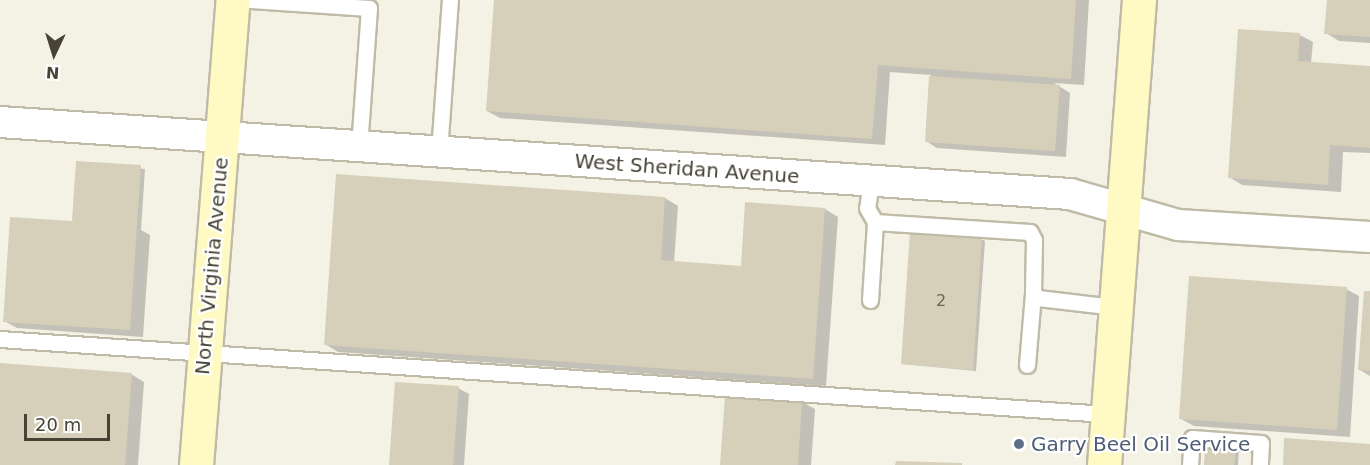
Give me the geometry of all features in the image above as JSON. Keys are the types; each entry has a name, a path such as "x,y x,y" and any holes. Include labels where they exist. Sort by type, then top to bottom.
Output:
{"main road":[{"name":"North Virginia Avenue","path":"196,465 233,0"},
{"path":"1104,465 1121,211 1139,0"}],"street":[{"name":"West Sheridan Avenue","path":"0,122 1070,194 1121,211 1178,225 1370,237"}],"lane":[{"path":"251,0 369,8 359,147"},
{"path":"439,152 450,0"},
{"path":"870,300 875,222 867,208 871,181"},
{"path":"875,222 1030,232 1034,240 1033,293 1027,365"},
{"path":"1033,293 1047,302 1115,307"},
{"path":"0,339 204,351 1107,414"},
{"path":"1190,465 1192,438 1261,443 1260,465"},
{"path":"1104,465 1110,465"}],"building":[{"path":"494,0 1076,0 1071,79 878,65 872,139 486,111"},
{"path":"1327,0 1370,0 1370,37 1324,34"},
{"path":"1238,29 1300,33 1298,61 1370,66 1370,148 1330,145 1328,185 1228,178"},
{"path":"929,76 1060,85 1055,151 925,142"},
{"path":"76,161 141,165 130,330 3,322 10,217 72,221"},
{"path":"336,174 665,197 661,260 741,266 745,202 825,208 813,379 324,345"},
{"path":"910,232 982,237 973,370 901,364"},
{"path":"1189,276 1347,287 1337,430 1179,419"},
{"path":"1364,291 1370,291 1370,371 1358,370"},
{"path":"0,363 132,373 125,465 0,465"},
{"path":"395,382 459,386 453,465 389,465"},
{"path":"725,395 802,400 798,465 720,465"},
{"path":"1284,438 1370,444 1370,465 1283,465"},
{"path":"1205,446 1236,447 1234,465 1204,465"},
{"path":"896,461 962,463 962,465 895,465"}],"place":[{"name":"Garry Beel Oil Service","path":"1019,444"}]}
